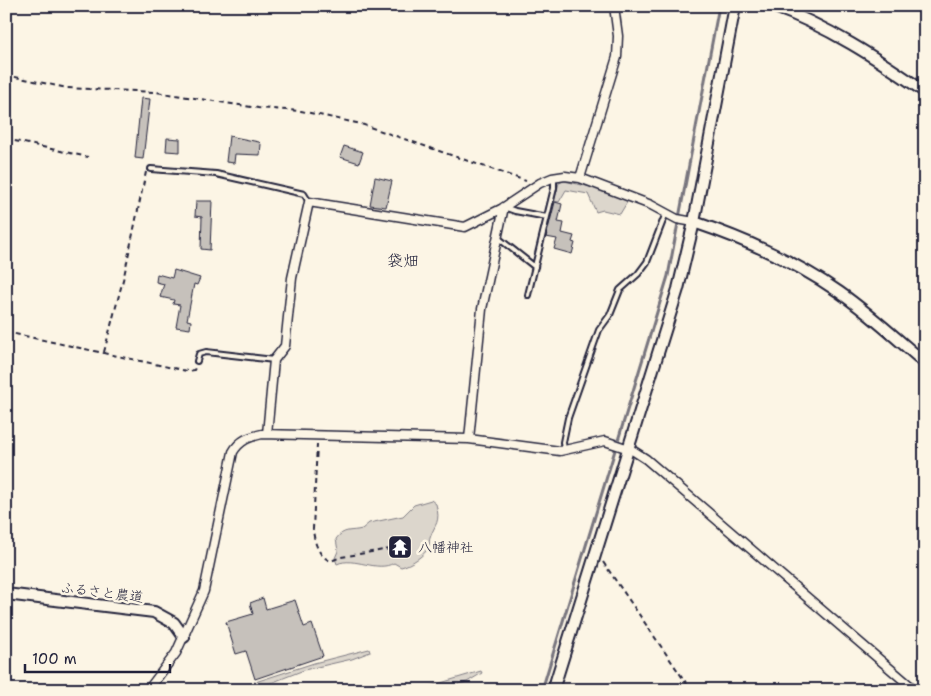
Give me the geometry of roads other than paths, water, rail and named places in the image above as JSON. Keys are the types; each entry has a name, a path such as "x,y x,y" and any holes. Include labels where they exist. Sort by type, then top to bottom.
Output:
{"street":[{"path":"580,178 617,57 618,36 614,6"},
{"path":"553,690 596,552 621,446 678,289 685,220 735,6"},
{"path":"772,6 847,43 925,92"},
{"path":"267,434 274,360 285,346 292,278 309,202 465,227 504,207 540,183 554,177 580,178 762,250 801,269 839,292 925,363"},
{"path":"469,439 482,309 504,207"},
{"path":"148,690 176,653 204,590 211,566 233,452 238,444 248,438 267,434 317,437 469,439 535,449 564,451 599,442 621,446 646,460 915,690"},
{"name":"ふるさと農道","path":"6,594 154,612 171,620 184,638"}],"lane":[{"path":"151,169 224,176 304,194 309,202"},
{"path":"528,295 547,217 554,177"},
{"path":"504,207 547,217"},
{"path":"564,451 565,433 570,411 599,330 612,312 620,290 638,274 647,262 666,213"},
{"path":"497,237 535,268"},
{"path":"197,361 199,354 206,352 274,360"}],"waterway":[{"path":"542,690 668,276 719,6"}],"place":[{"name":"八幡神社","path":"400,547"}],"district":[{"name":"袋畑","path":"403,260"}]}
